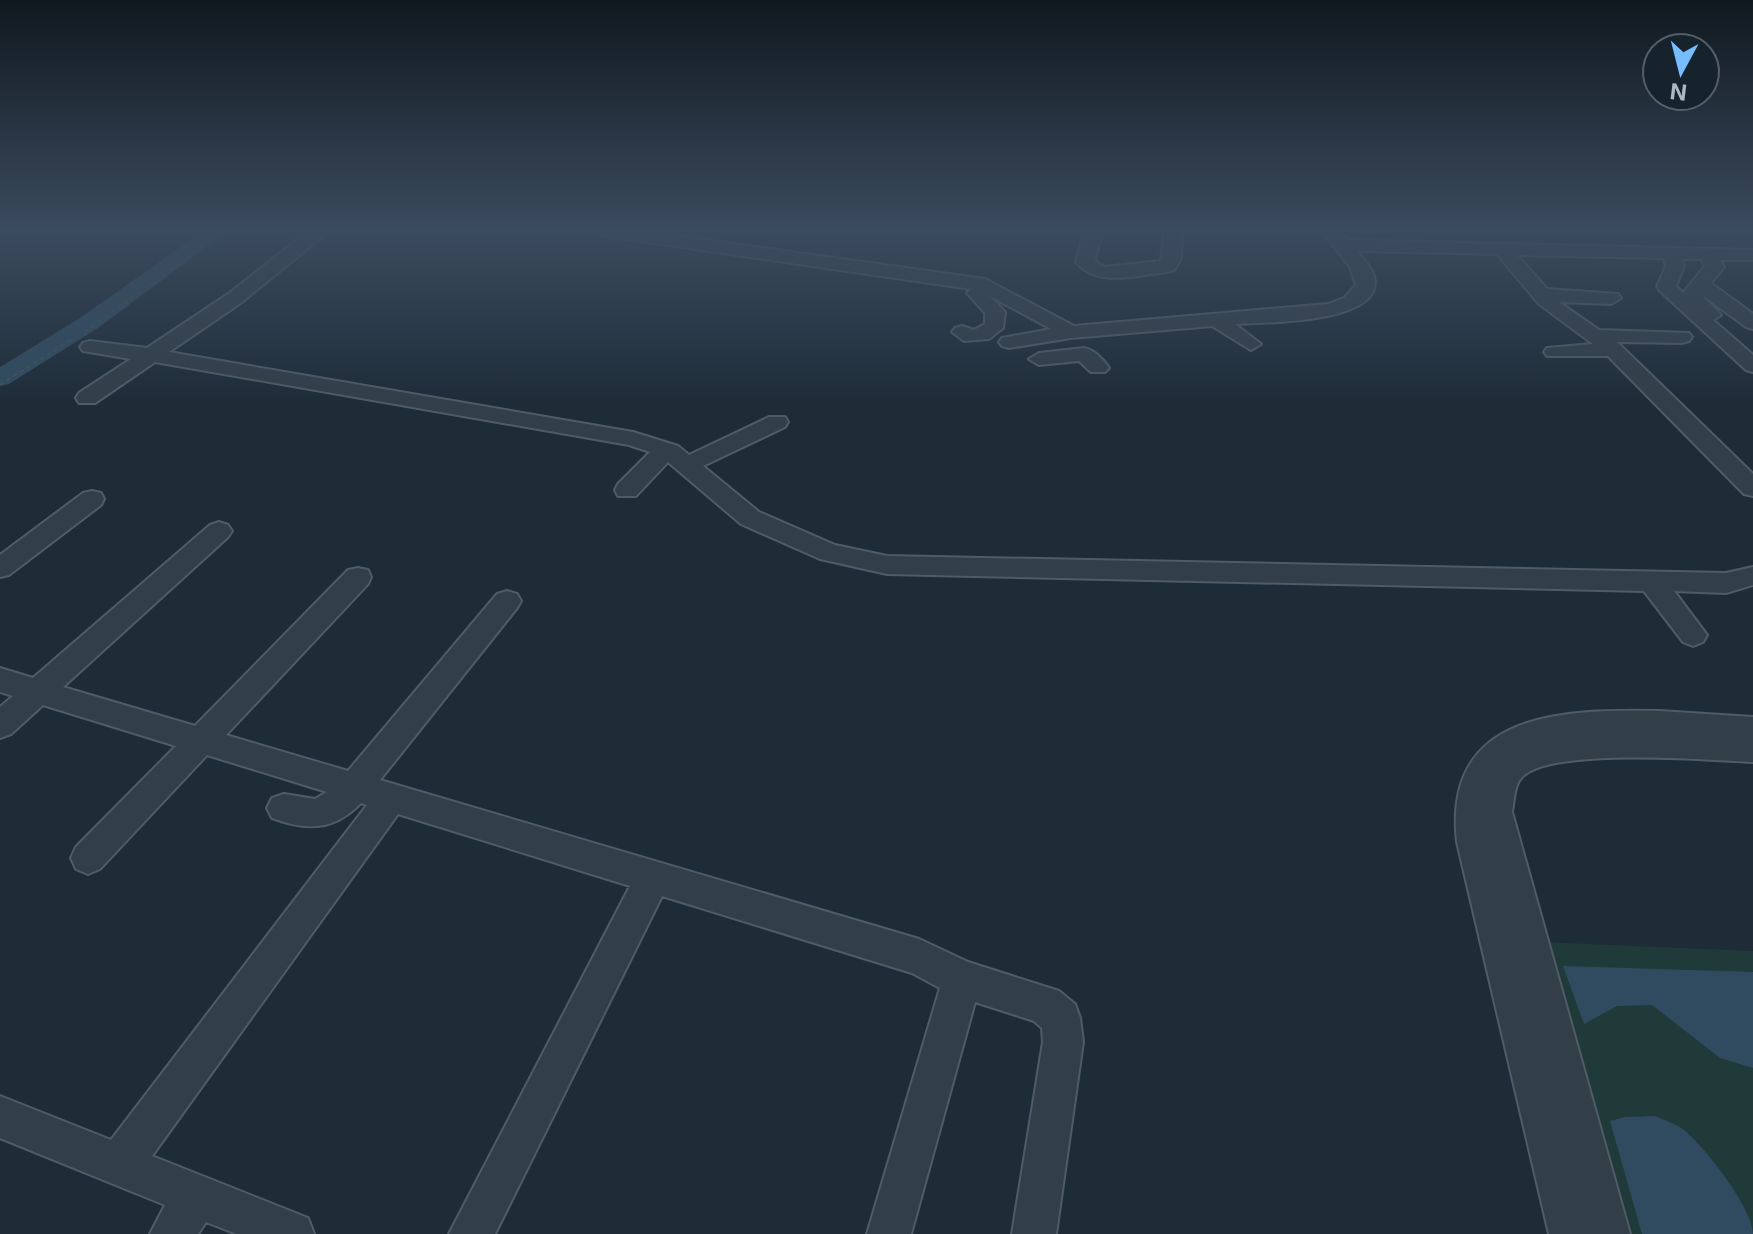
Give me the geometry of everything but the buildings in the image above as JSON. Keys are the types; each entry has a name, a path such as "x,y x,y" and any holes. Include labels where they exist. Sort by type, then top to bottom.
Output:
{"street":[{"path":"87,398 247,289"},
{"path":"991,289 1061,334"},
{"path":"1224,326 1332,310 1353,303 1365,289"},
{"path":"1536,289 1564,316 1594,326 1622,343 1753,488"},
{"path":"1668,289 1753,366"},
{"path":"1695,289 1692,293 1695,302 1753,352"},
{"path":"1705,289 1753,323"},
{"path":"977,293 995,312 1005,333"},
{"path":"1541,295 1611,298"},
{"path":"1313,311 1330,328"},
{"path":"1224,326 1251,344"},
{"path":"967,328 971,337 1005,333 1061,334 1277,326"},
{"path":"1061,334 1061,355"},
{"path":"1554,352 1682,337"},
{"path":"83,340 152,355 633,439 679,458 750,518 829,553 887,565 1726,583 1753,576"},
{"path":"1039,359 1084,354 1098,368"},
{"path":"627,490 654,460 679,458 777,422"},
{"path":"0,568 92,499"},
{"path":"0,725 219,531"},
{"path":"88,858 358,577"},
{"path":"1652,582 1693,635"},
{"path":"284,808 312,816 331,811 354,788 507,601"},
{"path":"0,680 919,957 962,979 1045,1005 1061,1018 1063,1042 1034,1234"},
{"path":"1608,1234 1493,857 1471,806 1487,767 1503,748 1534,732 1561,726 1670,724 1753,730"},
{"path":"1571,1234 1493,857 1499,790 1511,767 1533,755 1554,749 1753,749"},
{"path":"119,1165 390,800"},
{"path":"471,1234 653,878"},
{"path":"889,1234 962,979"},
{"path":"0,1117 292,1234"},
{"path":"172,1234 197,1196"}],"path":[{"path":"0,385 83,340 150,289"}],"green space":[{"path":"1541,942 1753,951 1753,1234 1631,1234 1578,1043"}],"water":[{"path":"1563,966 1753,972 1753,1068 1720,1058 1652,1005 1617,1006 1584,1024"},
{"path":"1655,1116 1684,1130 1703,1149 1745,1209 1753,1234 1642,1234 1610,1121"}],"waterway":[{"path":"0,378 89,323 137,289"}]}
